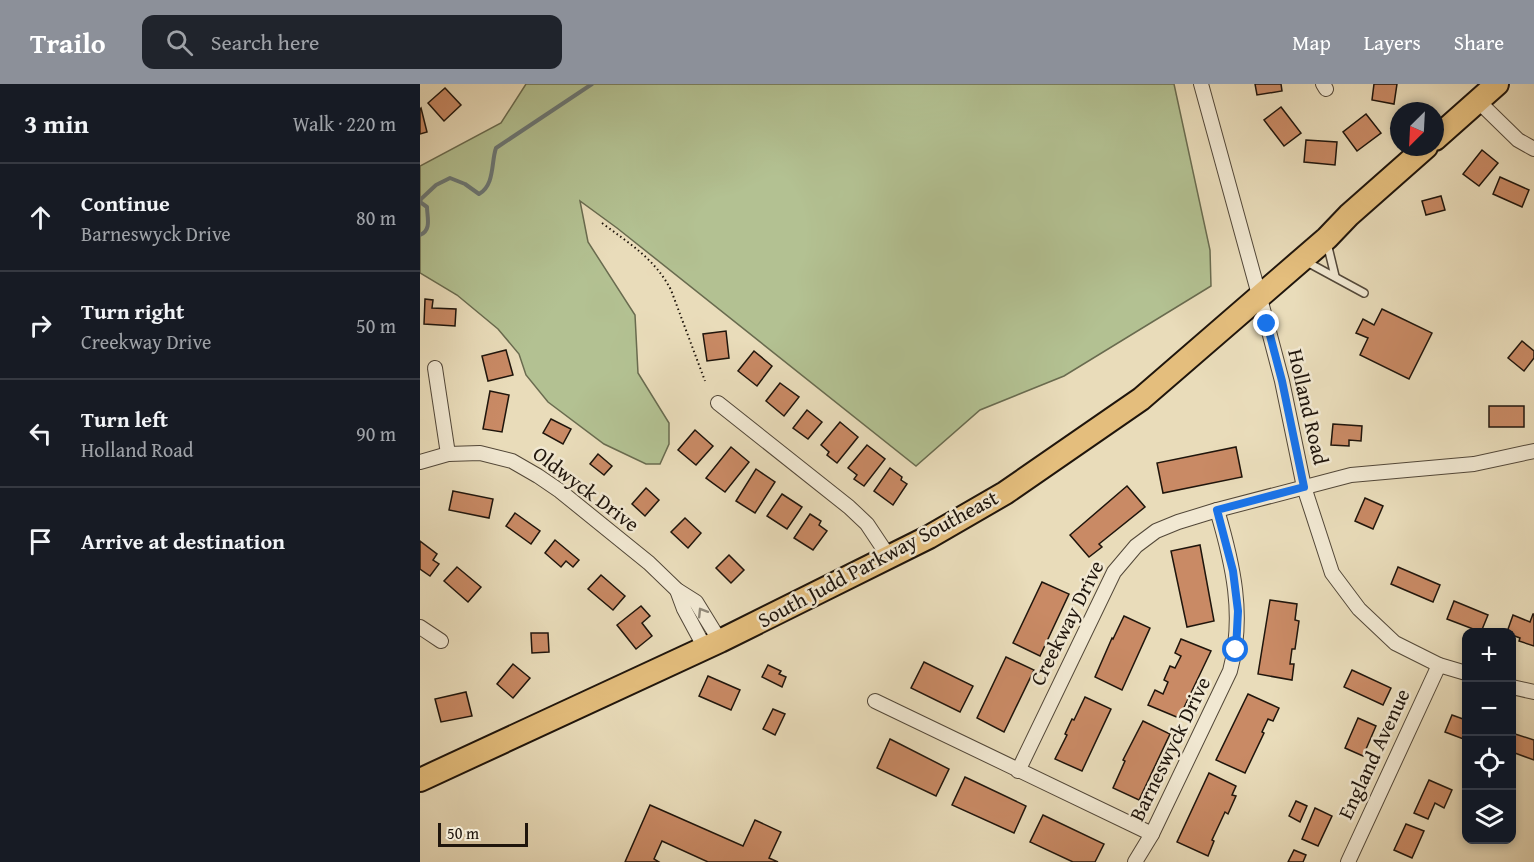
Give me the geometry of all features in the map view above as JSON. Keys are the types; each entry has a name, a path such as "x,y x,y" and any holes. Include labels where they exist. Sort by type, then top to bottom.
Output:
{"highway":[{"path":"1444,131 1497,84"},
{"name":"South Judd Parkway Southeast","path":"420,780 713,644 929,537 1005,493 1131,405 1172,373 1327,238 1349,215 1416,156"}],"street":[{"name":"Holland Road","path":"1201,84 1282,381 1304,487 1332,573 1359,609 1395,643 1439,665 1462,672"},
{"path":"1478,101 1518,140 1534,149"},
{"path":"435,368 448,454"},
{"path":"718,403 849,507 867,524 889,557"},
{"name":"Creekway Drive","path":"1018,771 1114,572 1136,546 1156,531 1217,510 1351,475 1474,464 1534,451"},
{"name":"Oldwyck Drive","path":"420,462 448,454 480,453 512,461 538,476 649,563 677,590 696,602 713,644"},
{"name":"Barneswyck Drive","path":"1135,862 1152,834 1230,671 1236,650 1238,611 1233,571 1217,510"},
{"path":"420,627 441,641"},
{"name":"England Avenue","path":"1347,862 1439,665"},
{"path":"1516,688 1534,693"},
{"path":"875,701 1152,834"}],"lane":[{"path":"1327,238 1335,276"},
{"path":"1303,259 1364,293"}],"path":[{"path":"602,223 650,260 664,277 705,381"}],"green space":[{"path":"526,84 1174,84 1210,250 1211,286 1064,376 980,410 916,466 580,201 588,242 635,315 638,373 669,423 669,444 660,464 646,464 604,444 548,402 526,375 519,354 498,329 457,295 420,273 420,166 501,123"}],"building":[{"path":"1255,84 1281,84 1282,91 1257,95"},
{"path":"1374,84 1397,84 1394,102 1372,100"},
{"path":"445,88 461,105 444,121 428,103"},
{"path":"1281,107 1301,133 1284,146 1264,120"},
{"path":"420,109 427,132 420,134"},
{"path":"1366,114 1381,133 1357,151 1343,132"},
{"path":"1306,140 1337,142 1335,165 1304,162"},
{"path":"1482,150 1498,163 1479,186 1463,174"},
{"path":"1500,177 1529,190 1522,207 1493,194"},
{"path":"1441,196 1445,210 1426,215 1422,201"},
{"path":"425,299 433,300 432,308 456,309 455,326 424,324"},
{"path":"1382,309 1432,333 1409,379 1360,355 1368,338 1356,333 1363,319 1374,325"},
{"path":"726,331 729,358 707,361 703,334"},
{"path":"1522,341 1534,351 1534,358 1524,371 1508,358"},
{"path":"506,350 513,375 488,381 482,356"},
{"path":"754,351 772,366 757,386 738,371"},
{"path":"780,383 799,397 784,416 766,401"},
{"path":"490,391 509,395 502,432 483,429"},
{"path":"1489,406 1524,406 1524,427 1489,427"},
{"path":"807,410 822,422 808,439 793,428"},
{"path":"551,419 571,429 563,444 543,433"},
{"path":"840,422 858,437 837,463 827,455 829,452 821,445"},
{"path":"1333,424 1362,426 1361,441 1349,440 1349,446 1331,445"},
{"path":"695,430 713,446 696,465 678,450"},
{"path":"867,445 885,459 864,486 854,479 857,475 848,468"},
{"path":"731,447 749,462 725,492 706,478"},
{"path":"1236,447 1242,477 1163,493 1157,463"},
{"path":"598,454 612,466 604,475 590,464"},
{"path":"890,468 907,484 893,505 874,491"},
{"path":"756,469 775,482 755,513 736,501"},
{"path":"1127,486 1145,507 1099,544 1102,547 1089,557 1070,535"},
{"path":"646,488 659,500 645,516 632,504"},
{"path":"453,491 493,499 489,518 449,510"},
{"path":"782,494 802,507 787,529 767,516"},
{"path":"1365,498 1383,506 1373,529 1355,521"},
{"path":"515,513 540,531 531,544 506,526"},
{"path":"810,514 821,521 819,525 827,531 813,550 794,538"},
{"path":"685,518 701,533 688,548 671,532"},
{"path":"555,540 579,560 573,567 566,561 561,567 545,553"},
{"path":"420,541 437,554 433,560 439,564 430,576 420,569"},
{"path":"1200,545 1214,621 1187,627 1171,551"},
{"path":"729,555 744,570 731,583 716,568"},
{"path":"457,567 481,587 468,602 444,581"},
{"path":"1398,567 1440,585 1433,602 1391,584"},
{"path":"601,575 625,596 613,610 588,589"},
{"path":"1042,582 1069,594 1040,656 1013,643"},
{"path":"1270,600 1297,604 1295,620 1299,621 1295,649 1292,649 1290,664 1294,664 1292,680 1258,674"},
{"path":"1454,601 1488,615 1483,628 1471,628 1447,619"},
{"path":"641,606 650,616 642,623 652,636 636,649 617,625"},
{"path":"1534,614 1534,646 1519,641 1520,638 1516,636 1516,628 1508,628 1513,615 1530,622"},
{"path":"1124,616 1150,628 1122,690 1095,677"},
{"path":"531,633 548,633 549,652 532,653"},
{"path":"1181,639 1211,651 1179,718 1148,705 1155,690 1163,694 1168,682 1164,680 1170,666 1175,668 1181,656 1175,653"},
{"path":"1006,657 1034,670 1004,732 977,718"},
{"path":"924,662 973,686 960,712 911,688"},
{"path":"513,664 530,678 513,698 497,684"},
{"path":"768,665 781,671 779,674 786,677 782,687 762,677"},
{"path":"1352,670 1391,688 1383,705 1344,687"},
{"path":"708,676 740,690 731,710 699,696"},
{"path":"466,692 472,716 441,722 435,699"},
{"path":"1248,694 1279,708 1273,721 1268,719 1262,732 1264,733 1245,773 1216,760"},
{"path":"1085,697 1111,709 1082,771 1055,759 1072,719 1074,720"},
{"path":"773,709 785,714 775,735 763,729"},
{"path":"1452,715 1462,719 1462,738 1445,732"},
{"path":"1358,718 1376,726 1363,756 1345,748"},
{"path":"1143,721 1170,734 1139,800 1113,788 1125,761 1123,760"},
{"path":"1516,734 1534,740 1534,760 1516,753"},
{"path":"890,739 949,769 936,796 877,768"},
{"path":"1209,773 1236,786 1232,795 1236,796 1228,814 1225,812 1212,840 1214,841 1208,856 1177,842"},
{"path":"965,777 1026,806 1014,833 952,805"},
{"path":"1429,780 1452,790 1444,808 1435,803 1428,819 1414,813"},
{"path":"1296,801 1307,806 1300,822 1289,816"},
{"path":"650,805 743,846 755,820 781,832 769,858 778,862 708,862 662,841 654,859 659,862 625,862"},
{"path":"1315,808 1332,816 1318,846 1302,839"},
{"path":"1043,815 1104,844 1095,862 1073,862 1030,842"},
{"path":"1406,824 1424,831 1412,858 1394,850"},
{"path":"1294,850 1306,855 1303,862 1288,862"}],"waterway":[{"path":"420,235 424,233 428,223 427,207 420,202 436,185 450,178 465,184 479,194 488,185 496,148 592,84"}],"route":[{"path":"1236,650 1238,611 1233,571 1217,510 1304,487 1282,381 1267,324"}]}
